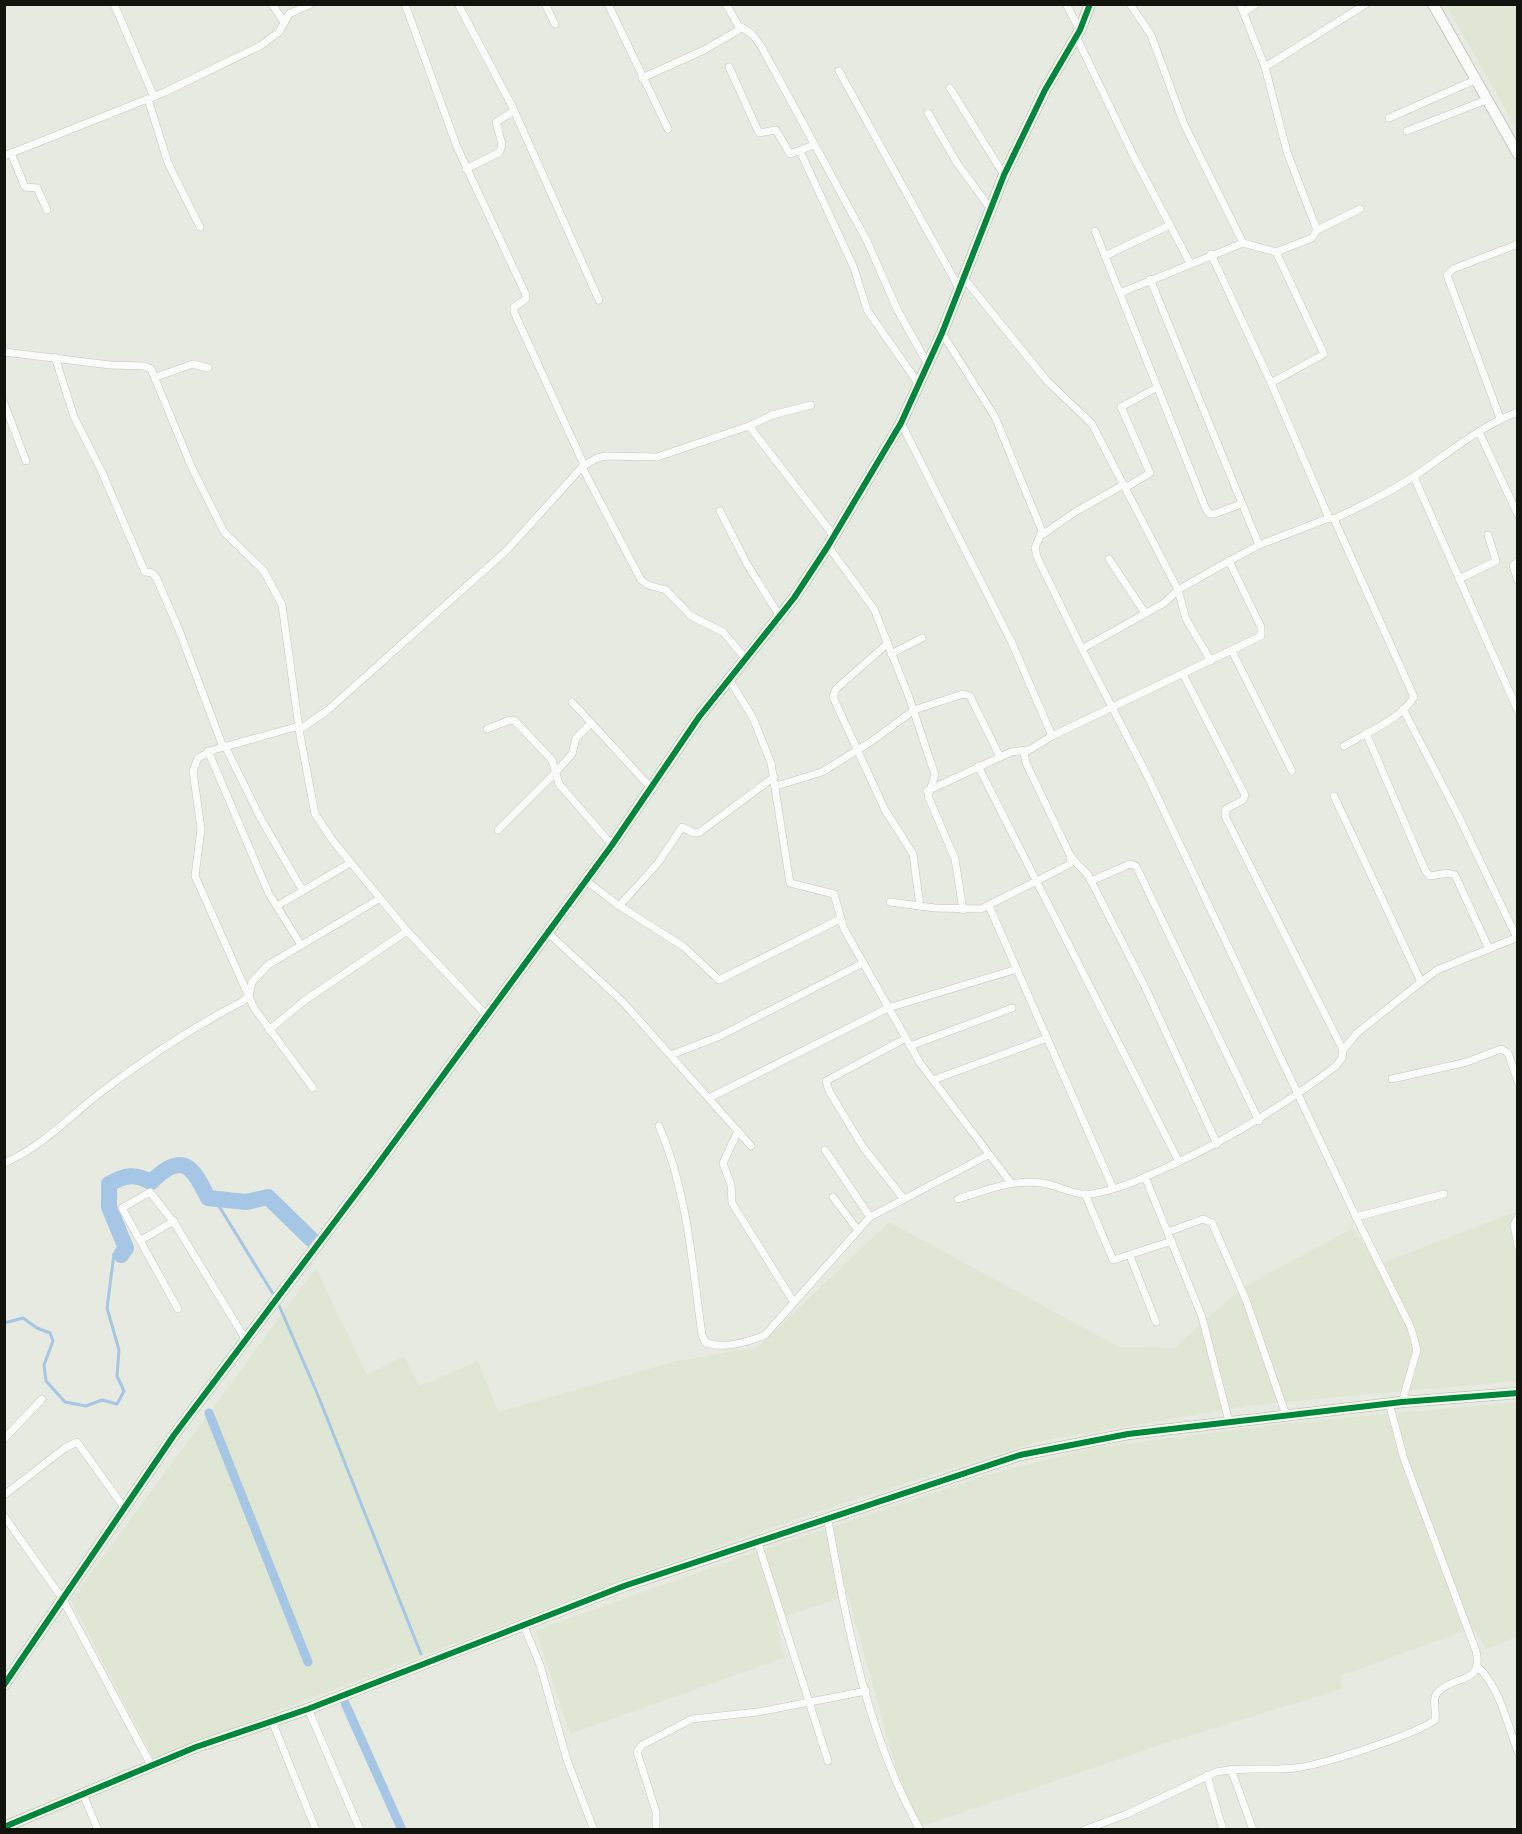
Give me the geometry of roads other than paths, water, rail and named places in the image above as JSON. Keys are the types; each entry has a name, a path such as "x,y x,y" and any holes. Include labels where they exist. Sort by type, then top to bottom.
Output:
{"street":[{"path":"114,4 151,98 168,162 200,227"},
{"path":"272,4 284,22"},
{"path":"47,210 37,188 25,187 8,155 151,98 260,46 273,38 289,14 310,4"},
{"path":"405,4 466,169 526,295 526,299 514,307 514,312 583,466 641,580 648,585 666,590 691,616 723,632 745,657"},
{"path":"458,4 514,111 599,300"},
{"path":"545,4 555,24"},
{"path":"608,4 668,129"},
{"path":"726,4 742,28 752,34 761,46 863,232 892,298 927,363"},
{"path":"1066,4 1190,263"},
{"path":"4,1684 123,1506 612,845 729,679 780,615 831,541 901,423 942,333 1004,175 1045,90 1078,33 1090,4"},
{"path":"1130,4 1151,35 1184,124 1243,243"},
{"path":"1240,4 1265,67 1287,152 1317,230"},
{"path":"1244,12 1256,4"},
{"path":"1265,67 1366,4"},
{"path":"1433,4 1518,154"},
{"path":"642,78 704,51 742,28"},
{"path":"729,68 758,131 777,130 790,154 814,145"},
{"path":"839,71 961,283 1047,381 1092,424 1178,590 1186,619 1210,661"},
{"path":"1389,118 1475,80"},
{"path":"950,88 1004,175"},
{"path":"1407,131 1486,100"},
{"path":"466,169 500,152 502,144 496,122 514,111"},
{"path":"928,113 957,163 990,208"},
{"path":"800,151 854,268 867,310 918,383"},
{"path":"1120,293 1211,254 1243,243 1276,252 1312,238 1317,230 1360,209"},
{"path":"1105,256 1170,225"},
{"path":"1095,231 1156,388 1208,512 1214,514 1241,504"},
{"path":"1500,418 1447,275 1453,269 1518,244"},
{"path":"1271,383 1324,354 1276,252"},
{"path":"1211,254 1413,693 1413,699 1404,709 1344,746"},
{"path":"1150,279 1259,545"},
{"path":"942,333 1003,431 1042,535"},
{"path":"4,352 110,365 144,366 156,377 192,468 224,532 264,572 282,605 299,728 315,814 379,899 486,1015"},
{"path":"55,357 68,403 101,470 145,573 152,573 156,577 224,746 261,819 303,891"},
{"path":"156,377 193,364 208,368"},
{"path":"1156,388 1121,407 1150,473 1075,512 1042,535 1035,548 1037,557 1101,690 1114,707 1414,1335 1417,1350 1402,1402"},
{"path":"4,402 26,461"},
{"path":"313,1088 269,1030 249,996 195,876 201,817 194,771 198,758 208,751 224,746 299,728 328,710 508,549 583,466 606,456 657,457 749,426 772,415 811,405"},
{"path":"1082,649 1164,603 1178,590 1228,561 1259,545 1331,518 1414,477 1500,418 1518,412"},
{"path":"901,423 1012,643 1052,736"},
{"path":"749,426 754,429 831,541 874,609 914,710 935,775 927,791 955,859 963,910"},
{"path":"1479,432 1518,515"},
{"path":"1414,477 1518,711"},
{"path":"720,511 747,564 780,615"},
{"path":"1459,579 1496,561 1488,535"},
{"path":"1109,559 1145,613"},
{"path":"927,791 978,766 1027,750 1257,639 1262,633 1228,561"},
{"path":"1518,561 1513,566 1518,581"},
{"path":"891,654 922,638"},
{"path":"887,644 834,693 834,700 885,810 913,854 920,906"},
{"path":"1232,651 1292,771"},
{"path":"1183,674 1245,795 1243,800 1226,809 1225,816 1343,1050"},
{"path":"729,679 753,718 774,777 790,883 796,887 831,891 836,897 840,919 910,1046 988,1155 1011,1183"},
{"path":"776,786 822,772 858,750 914,710 967,694 1000,757"},
{"path":"572,702 651,788"},
{"path":"958,1199 1011,1183 1043,1183 1085,1194 1145,1178 1217,1144 1259,1121 1299,1094 1336,1066 1342,1058 1343,1050 1357,1033 1437,970 1517,938 1404,709"},
{"path":"487,729 510,720 515,721 552,760 554,774 559,784 612,845"},
{"path":"498,830 572,754 576,738 591,723"},
{"path":"1366,733 1426,872 1430,876 1448,873 1455,875 1489,949"},
{"path":"1027,750 1024,757 1026,764 1071,856 1082,866 1091,881 1178,1053 1217,1144"},
{"path":"208,751 277,906 301,945"},
{"path":"978,766 1179,1162"},
{"path":"619,906 658,863 682,827 694,833 700,832 774,777"},
{"path":"1334,796 1421,982"},
{"path":"890,902 963,910 989,906 1070,864 1071,856"},
{"path":"277,906 350,863"},
{"path":"1091,881 1130,864 1136,866 1259,1121"},
{"path":"585,880 619,906 684,947 719,980 840,919"},
{"path":"4,1162 36,1146 101,1092 183,1033 249,996 252,982 258,973 379,899"},
{"path":"989,906 1113,1188"},
{"path":"269,1030 304,1001 407,931"},
{"path":"547,932 623,1002 751,1146"},
{"path":"671,1055 720,1036 863,963"},
{"path":"709,1098 888,1008 1017,969"},
{"path":"910,1046 1012,1008"},
{"path":"903,1198 863,1147 829,1091 826,1081 906,1038"},
{"path":"933,1080 1047,1038"},
{"path":"1392,1079 1467,1062 1502,1049 1508,1053 1518,1082"},
{"path":"659,1126 672,1160 691,1237 705,1342 714,1345 734,1344 765,1335 870,1217 988,1155"},
{"path":"738,1131 723,1163 731,1185 732,1203 793,1301"},
{"path":"825,1150 870,1217"},
{"path":"1145,1178 1202,1317 1229,1422"},
{"path":"178,1309 123,1210 125,1204 152,1192 174,1221 246,1340"},
{"path":"1085,1194 1113,1260 1172,1241"},
{"path":"1356,1217 1444,1194"},
{"path":"833,1197 857,1229"},
{"path":"1518,1217 1514,1225 1518,1246"},
{"path":"1168,1232 1203,1219 1212,1223 1246,1300 1286,1415"},
{"path":"141,1240 174,1221"},
{"path":"1130,1256 1156,1322"},
{"path":"4,1827 151,1765 308,1709 624,1586 1020,1455 1128,1434 1389,1403 1518,1393"},
{"path":"4,1438 42,1399"},
{"path":"1389,1403 1404,1459 1476,1651 1477,1666 1488,1678 1496,1693 1518,1752"},
{"path":"4,1495 65,1448 77,1442 123,1506"},
{"path":"4,1516 62,1598 151,1765"},
{"path":"828,1520 851,1640 866,1691 888,1761 902,1797 920,1830"},
{"path":"758,1543 828,1761"},
{"path":"523,1624 540,1665 567,1760 594,1830"},
{"path":"1084,1830 1127,1814 1207,1775 1231,1769 1293,1768 1315,1765 1412,1732 1435,1720 1434,1699 1440,1689 1465,1679 1477,1666"},
{"path":"656,1830 656,1812 638,1749 692,1719 751,1713 866,1691"},
{"path":"308,1709 360,1830"},
{"path":"272,1721 316,1830"},
{"path":"1231,1769 1253,1830"},
{"path":"1207,1775 1223,1830"},
{"path":"83,1794 98,1830"}],"waterway":[{"path":"121,1255 126,1248 109,1207 109,1184 130,1176 151,1182 162,1172 179,1165 186,1166 192,1171 208,1198 246,1202 268,1197 311,1239"},
{"path":"214,1198 275,1297"},
{"path":"4,1323 23,1318 37,1328 50,1333 53,1341 44,1365 46,1381 65,1402 86,1406 102,1400 117,1404 124,1391 117,1376 119,1350 107,1308 114,1254 121,1255"},
{"path":"278,1303 317,1393 421,1654"},
{"path":"209,1413 308,1662"},
{"path":"345,1703 402,1830"}]}
